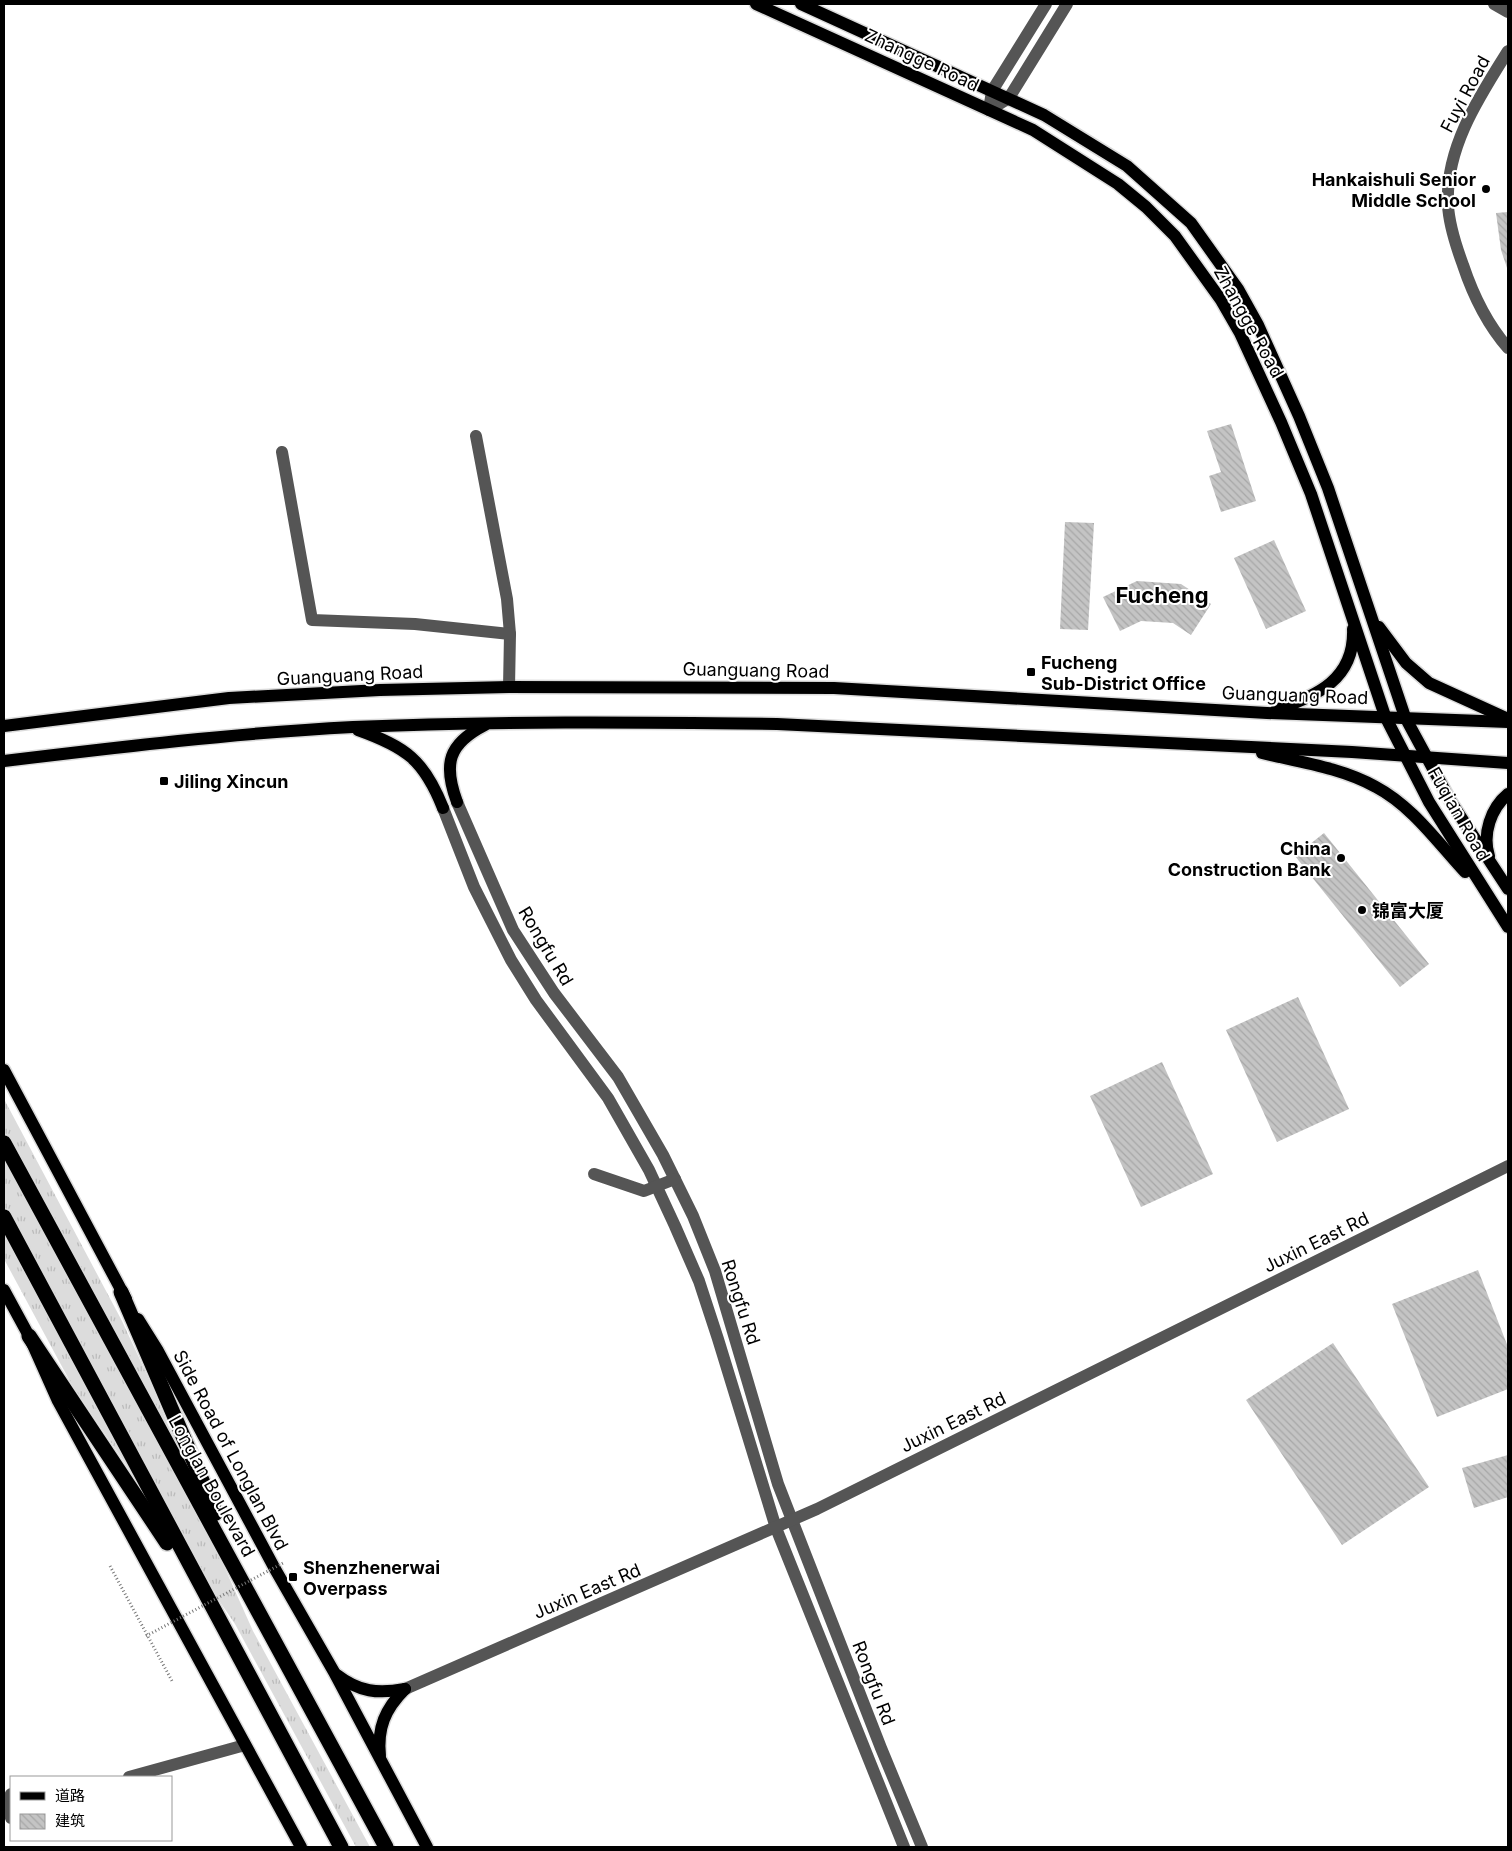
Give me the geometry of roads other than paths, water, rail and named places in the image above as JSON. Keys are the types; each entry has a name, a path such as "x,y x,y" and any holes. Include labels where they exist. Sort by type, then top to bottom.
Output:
{"highway":[{"name":"Longlan Boulevard","path":"4,1144 386,1847"},
{"path":"4,1217 213,1611 341,1847"},
{"path":"121,1292 248,1591"},
{"path":"28,1336 213,1611"}],"main road":[{"name":"Zhangge Road","path":"756,4 1033,130 1118,184 1146,207 1175,236 1200,268 1240,333 1281,422 1311,494 1385,716"},
{"name":"Zhangge Road","path":"800,4 1044,115 1128,166 1191,223 1216,256 1258,325 1299,416 1328,488 1405,717"},
{"path":"1370,614 1406,663 1429,683 1508,720"},
{"path":"1268,713 1321,692 1336,679 1347,661 1353,641 1352,619"},
{"name":"Guanguang Road","path":"4,726 229,698 380,690 509,687 834,688 1268,713 1508,720"},
{"name":"Fuqian Road","path":"1385,716 1433,809 1508,927"},
{"name":"Fuqian Road","path":"1405,717 1428,756 1451,802 1508,889"},
{"path":"4,761 125,746 351,727 491,723 777,724 1428,756 1508,762"},
{"path":"457,802 450,782 450,760 454,750 460,741 470,733 491,723"},
{"path":"351,727 387,740 414,758 426,772 443,808"},
{"path":"1233,746 1342,773 1377,787 1407,810 1487,896"},
{"path":"1492,866 1487,850 1486,835 1495,808 1508,794"},
{"name":"Side Road of Longlan Blvd","path":"4,1070 121,1292 158,1351 275,1569 334,1672 427,1847"},
{"path":"4,1290 58,1401 301,1847"},
{"path":"334,1672 356,1688 387,1692 405,1689"},
{"path":"380,1761 380,1726 393,1701 405,1689"}],"street":[{"path":"989,110 992,91 1046,4"},
{"path":"989,110 1009,98 1067,4"},
{"path":"1494,4 1508,12"},
{"name":"Fuyi Road","path":"1508,51 1463,129 1450,172 1448,206 1456,245 1469,284 1487,320 1508,348"},
{"path":"476,436 506,599 510,634 509,687"},
{"path":"282,452 312,620 415,624 510,634"},
{"name":"Rongfu Rd","path":"457,802 513,930 554,993 618,1077 675,1179 715,1271 778,1484 881,1748 922,1847"},
{"name":"Rongfu Rd","path":"443,808 474,887 512,960 536,1000 608,1098 657,1187 699,1281 776,1528 904,1847"},
{"name":"Juxin East Rd","path":"405,1689 776,1528 1508,1166"},
{"path":"594,1174 648,1191 675,1179"},
{"path":"133,1776 245,1745"},
{"path":"866,1754 881,1748"},
{"path":"8,1817 7,1804 10,1796"}],"place":[{"name":"Hankaishuli Senior Middle School","path":"1486,189"},
{"name":"Fucheng Sub-District Office","path":"1031,672"},
{"name":"Jiling Xincun","path":"164,781"},
{"name":"China Construction Bank","path":"1341,858"},
{"name":"锦富大厦","path":"1362,910"},
{"name":"Shenzhenerwai Overpass","path":"293,1577"}],"district":[{"name":"Fucheng","path":"1162,595"}]}
